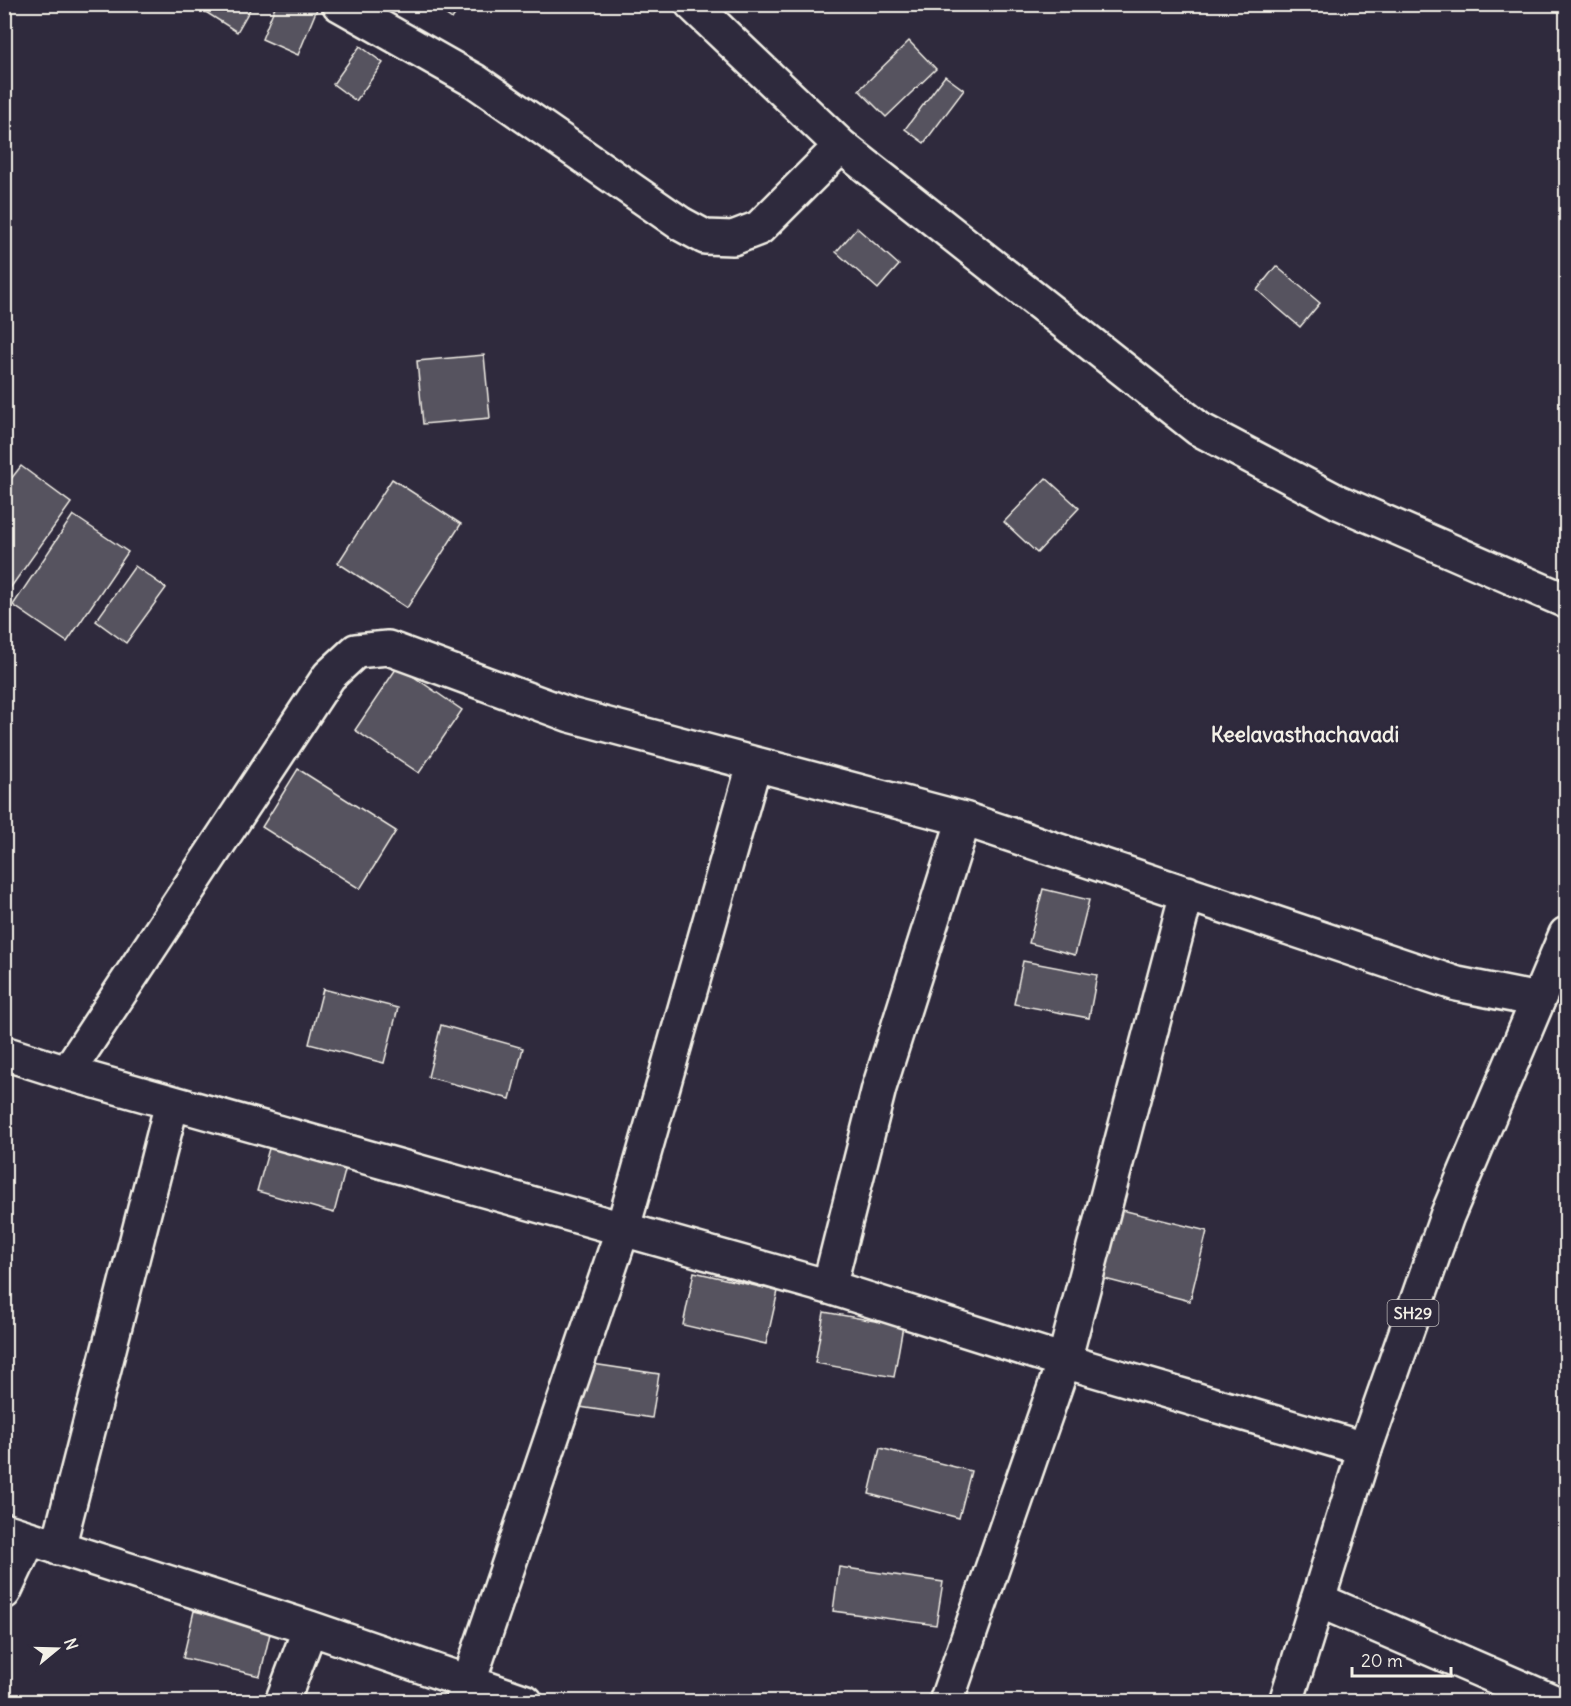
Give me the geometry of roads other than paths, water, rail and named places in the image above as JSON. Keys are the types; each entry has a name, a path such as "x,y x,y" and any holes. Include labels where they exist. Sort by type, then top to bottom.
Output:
{"street":[{"path":"339,4 475,81 681,224 705,237 733,238 759,228 841,146"},
{"path":"692,4 841,146 1199,429 1336,501 1566,601"},
{"path":"67,1073 329,676 356,651 388,648 570,715 964,819 1457,984 1538,1000"},
{"path":"466,1691 622,1231 754,765"},
{"path":"829,1287 879,1088 964,819"},
{"path":"946,1701 1064,1360 1187,894"},
{"name":"SH29","path":"1286,1701 1365,1449 1447,1216 1566,934"},
{"path":"4,1053 622,1231 829,1287 1064,1360 1365,1449"},
{"path":"4,1592 30,1539 172,1103"},
{"path":"30,1539 310,1628 466,1691 526,1701"},
{"path":"1318,1600 1554,1701"},
{"path":"282,1701 310,1628"}],"district":[{"name":"Keelavasthachavadi","path":"1305,734"}]}
